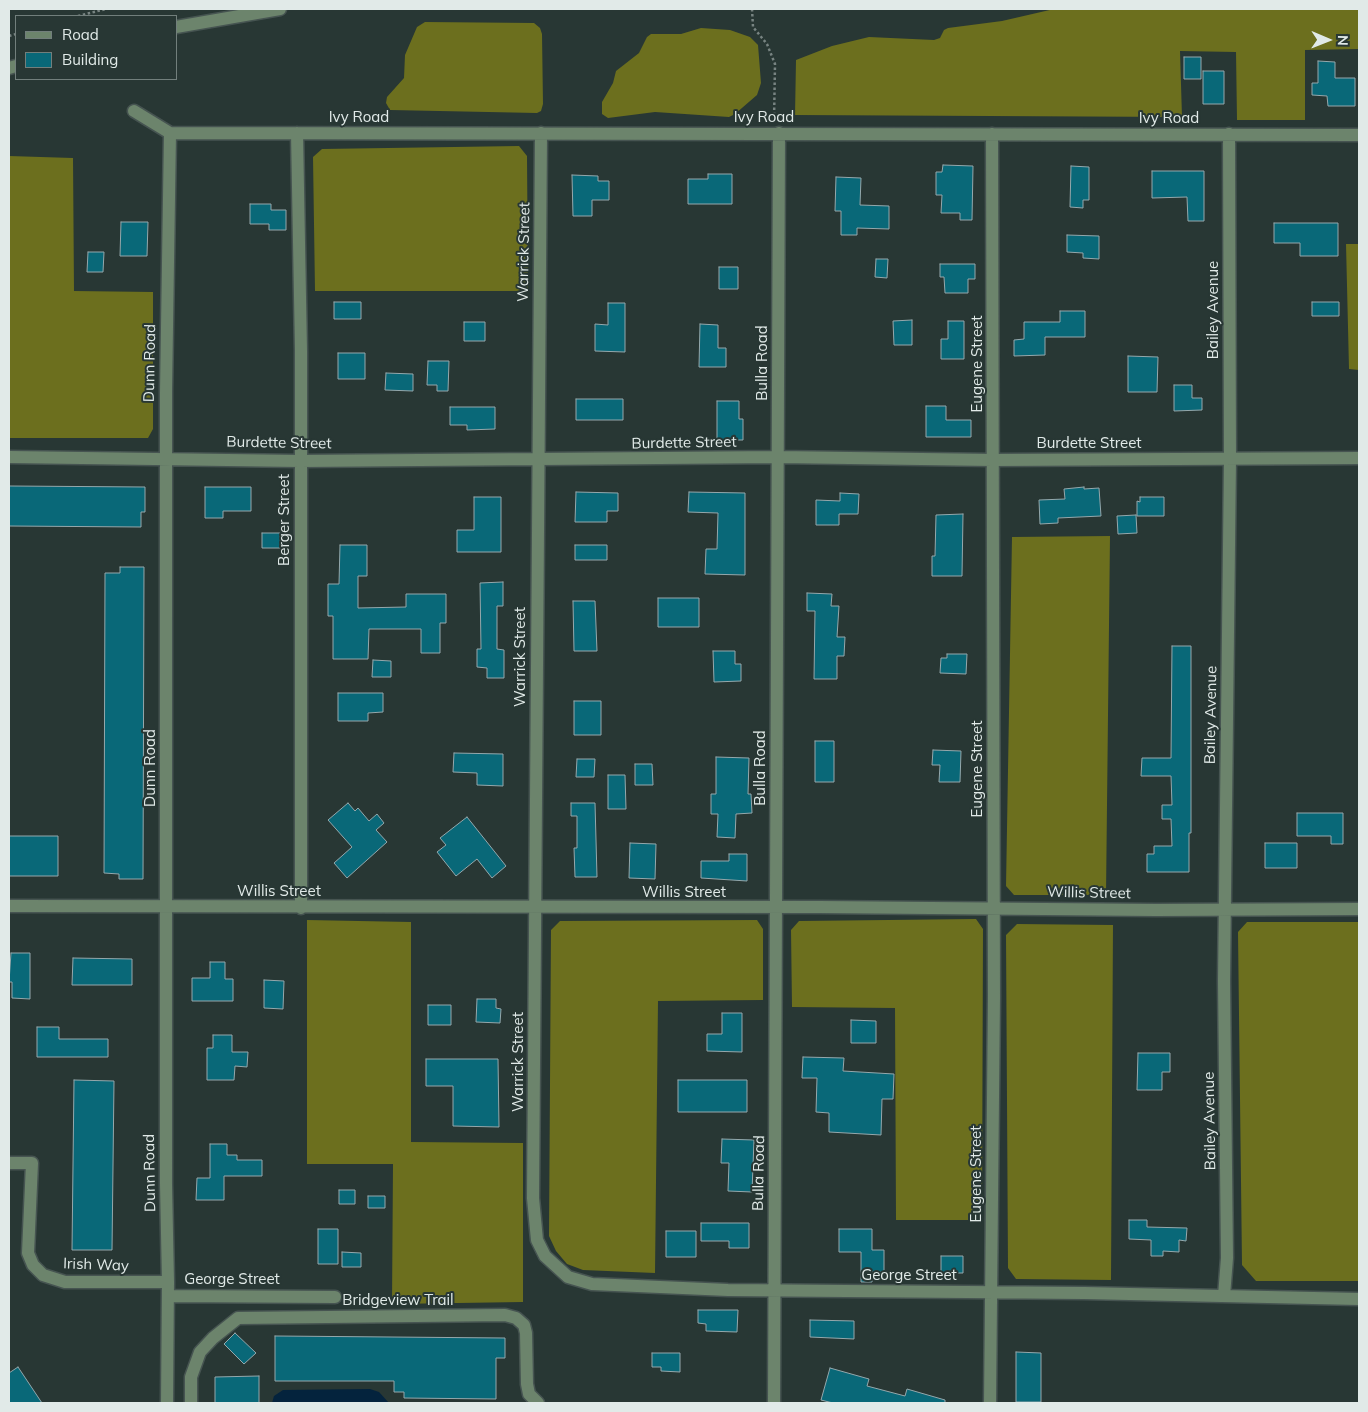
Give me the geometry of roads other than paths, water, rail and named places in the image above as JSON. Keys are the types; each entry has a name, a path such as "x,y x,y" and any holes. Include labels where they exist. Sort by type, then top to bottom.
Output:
{"street":[{"path":"178,26 280,9"},
{"path":"134,111 170,133"},
{"name":"Ivy Road","path":"170,133 1359,135"},
{"name":"Dunn Road","path":"167,1403 167,458 170,133"},
{"name":"Berger Street","path":"297,133 301,351 301,908"},
{"name":"Warrick Street","path":"533,1182 537,459 542,133"},
{"name":"Bulla Road","path":"774,1403 778,457 776,133"},
{"name":"Eugene Street","path":"990,1403 990,1292 993,1237 992,134"},
{"name":"Bailey Avenue","path":"1224,1296 1227,1258 1225,910 1230,460 1229,134"},
{"name":"Burdette Street","path":"9,458 300,460 778,457 993,460 1359,458"},
{"name":"Willis Street","path":"9,906 1359,909"},
{"name":"Irish Way","path":"9,1163 32,1163 28,1253 33,1265 43,1275 65,1282 168,1282"},
{"name":"George Street","path":"533,1182 534,1222 537,1240 545,1256 568,1277 592,1284 774,1290 1359,1299"},
{"name":"George Street","path":"168,1296 295,1296"},
{"name":"Bridgeview Trail","path":"295,1296 335,1297"},
{"name":"Bridgeview Trail","path":"191,1403 191,1377 200,1352 230,1322 246,1316 505,1315 516,1318 524,1325 526,1333 527,1384 529,1394 538,1403"}],"water":[{"path":"370,1389 379,1392 389,1403 272,1403 274,1396 283,1390"}]}
